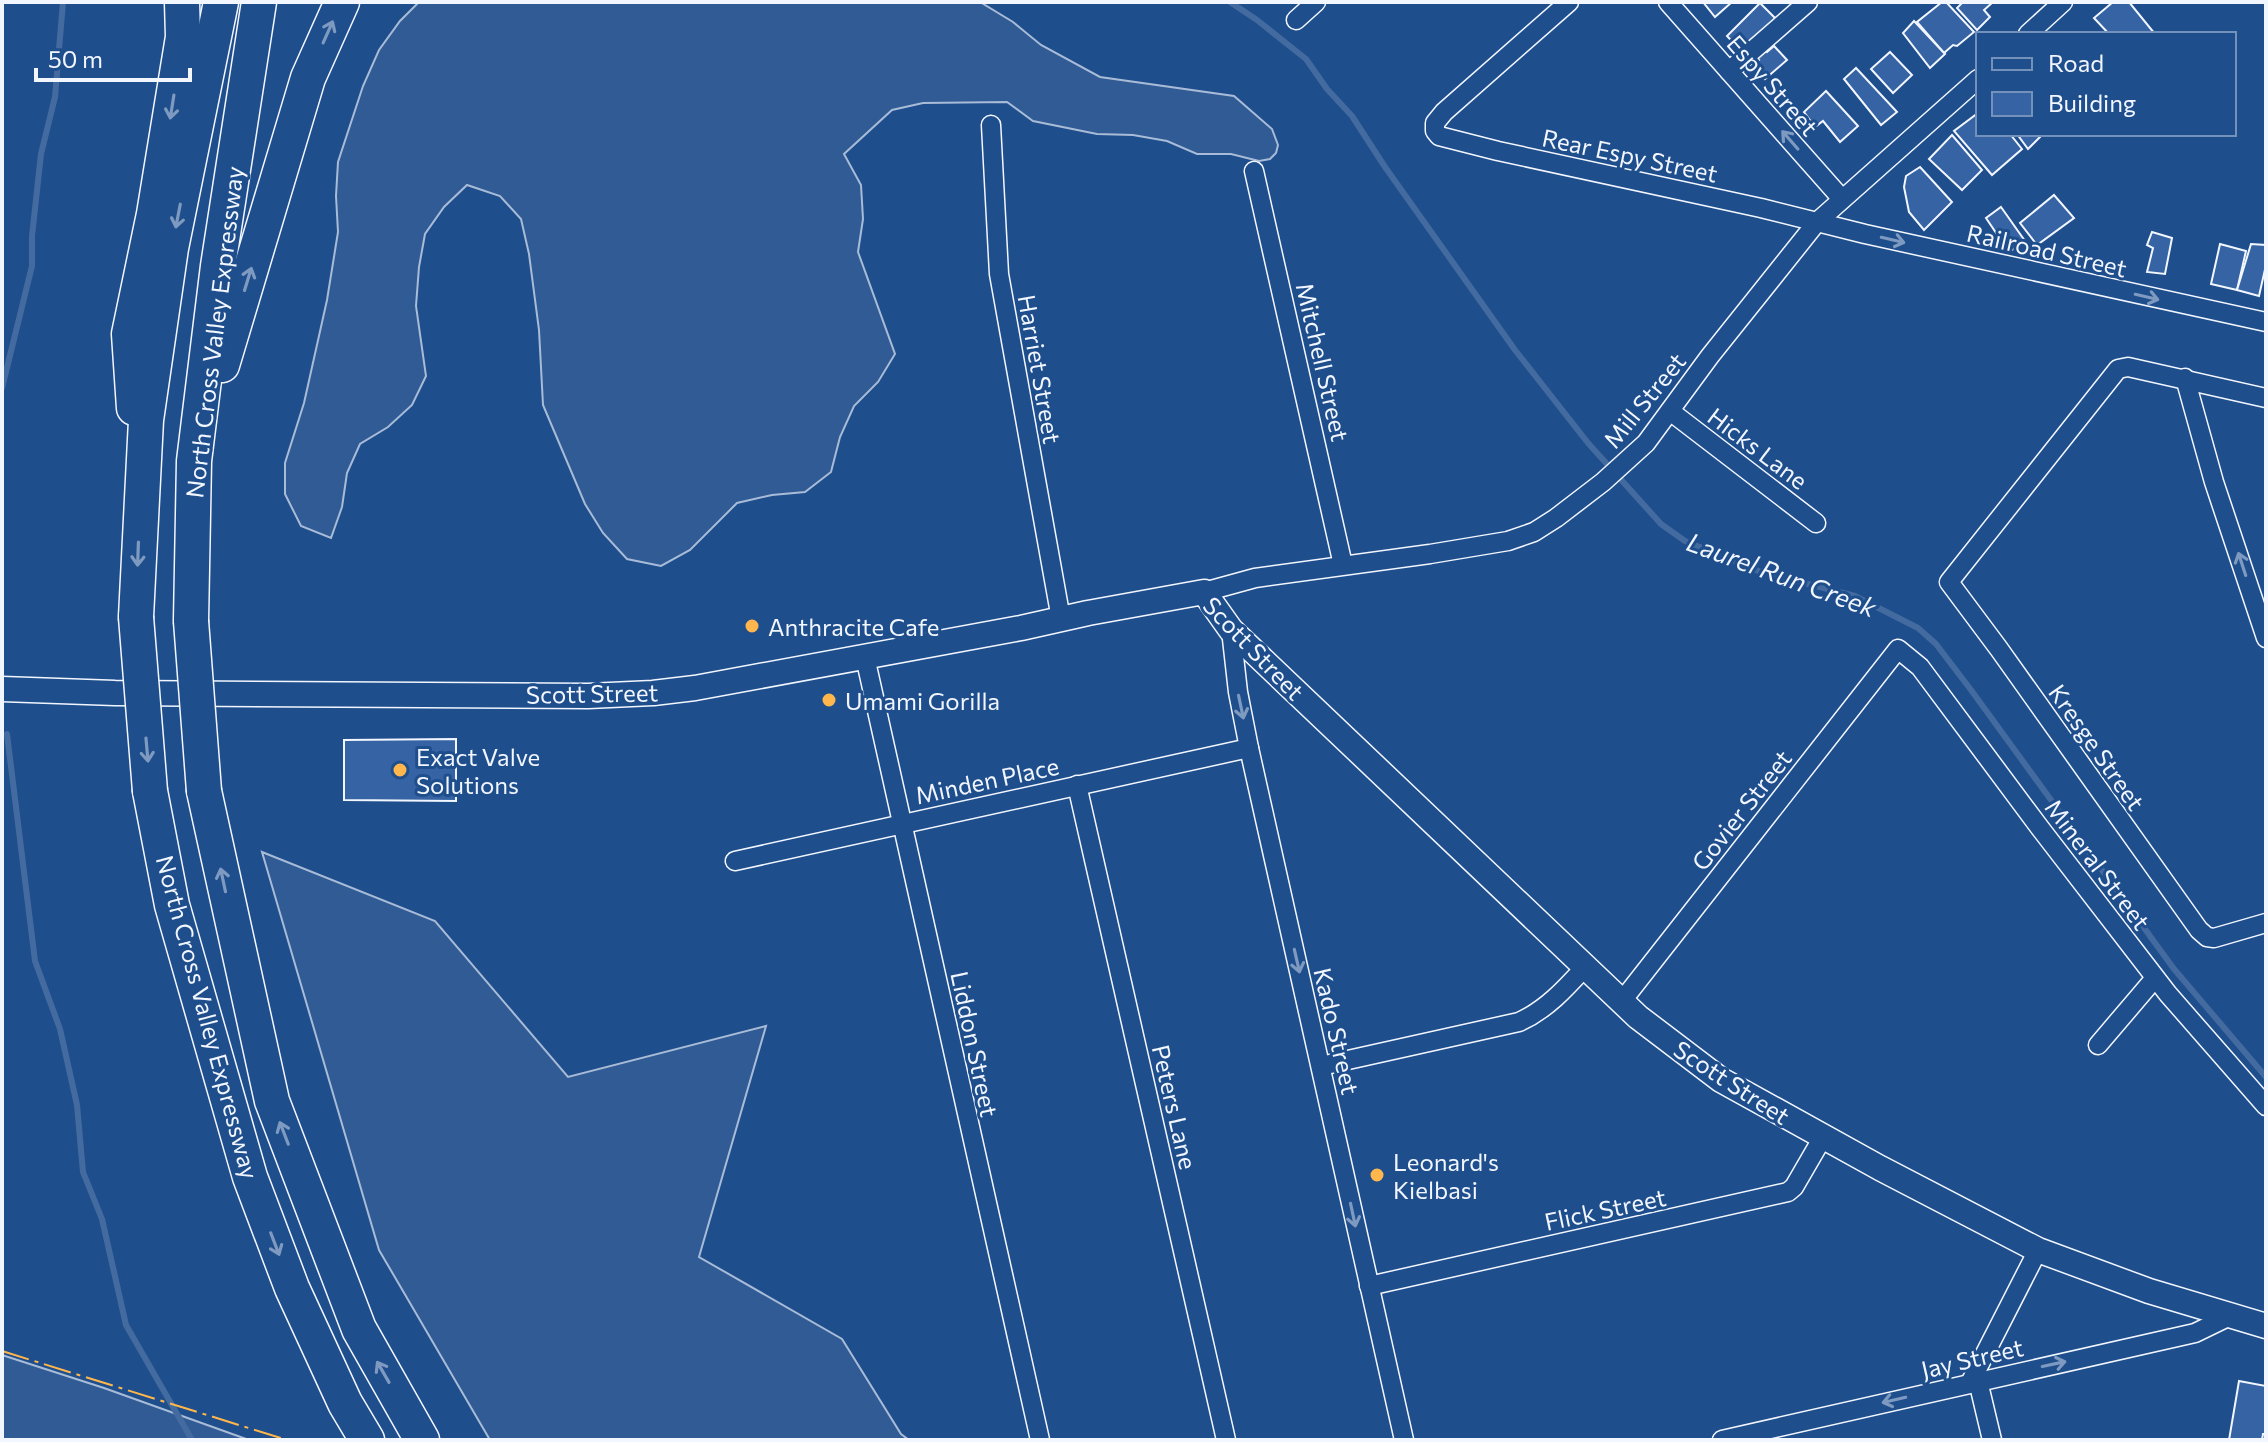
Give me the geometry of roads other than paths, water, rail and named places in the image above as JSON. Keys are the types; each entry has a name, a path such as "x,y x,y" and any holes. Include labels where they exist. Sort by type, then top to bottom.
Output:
{"highway":[{"path":"140,505 129,334 154,214 183,37 182,2"},
{"name":"North Cross Valley Expressway","path":"221,2 171,248 146,420 136,617 150,791 172,905 250,1177 292,1288 345,1403 367,1440"},
{"name":"North Cross Valley Expressway","path":"259,2 218,266 194,461 191,621 204,791 272,1101 359,1329 422,1440"},
{"path":"194,461 308,78 342,2"}],"street":[{"path":"1296,20 1316,2"},
{"name":"Rear Espy Street","path":"1569,2 1444,112 1435,123 1439,136 1817,222"},
{"name":"Espy Street","path":"1668,2 1842,199"},
{"path":"1729,71 1808,2"},
{"path":"2030,32 2063,2"},
{"name":"Mill Street","path":"1204,592 1255,578 1430,554 1508,541 1534,532 1603,482 1646,443 1710,356 1817,222 1976,81"},
{"name":"Harriet Street","path":"991,125 999,274 1061,619"},
{"name":"Mitchell Street","path":"1254,171 1343,565"},
{"name":"Railroad Street","path":"1817,222 2266,322"},
{"name":"Kresge Street","path":"2185,378 2128,367 2118,369 1949,582 2199,930 2207,937 2214,938 2266,923"},
{"path":"2266,398 2185,378 2214,482 2266,638"},
{"name":"Hicks Lane","path":"1670,411 1816,523"},
{"name":"Scott Street","path":"2,689 115,693 595,696 653,693 865,657 1204,592 1231,630 1585,967 1663,1038 1721,1080 2011,1238 2119,1281 2266,1326"},
{"name":"Kado Street","path":"1231,630 1238,692 1249,748 1404,1440"},
{"name":"Mineral Street","path":"1898,649 1920,667 2155,978 2266,1106"},
{"name":"Govier Street","path":"1622,1001 1898,649"},
{"name":"Liddon Street","path":"865,657 1040,1440"},
{"name":"Minden Place","path":"735,861 1249,748"},
{"name":"Peters Lane","path":"1077,785 1226,1440"},
{"path":"1321,1066 1519,1022 1533,1016 1560,994 1585,967"},
{"path":"2098,1045 2155,978"},
{"name":"Flick Street","path":"1369,1286 1788,1192 1823,1137"},
{"path":"1992,1440 1974,1382 2038,1250"},
{"name":"Jay Street","path":"1722,1440 2195,1333 2230,1316"}],"waterway":[{"path":"2,388 32,266 32,236 41,154 55,97 63,2"},
{"name":"Laurel Run Creek","path":"1230,2 1306,59 1327,89 1352,116 1515,350 1588,443 1661,524 1685,541 1761,572 1855,596 1918,628 1936,644 2174,969 2266,1077"},
{"path":"7,734 35,961 60,1029 77,1105 83,1172 102,1219 126,1325 192,1440"}],"place":[{"name":"Anthracite Cafe","path":"752,626"},
{"name":"Umami Gorilla","path":"829,700"},
{"name":"Exact Valve Solutions","path":"400,770"},
{"name":"Leonard's Kielbasi","path":"1377,1175"}]}
